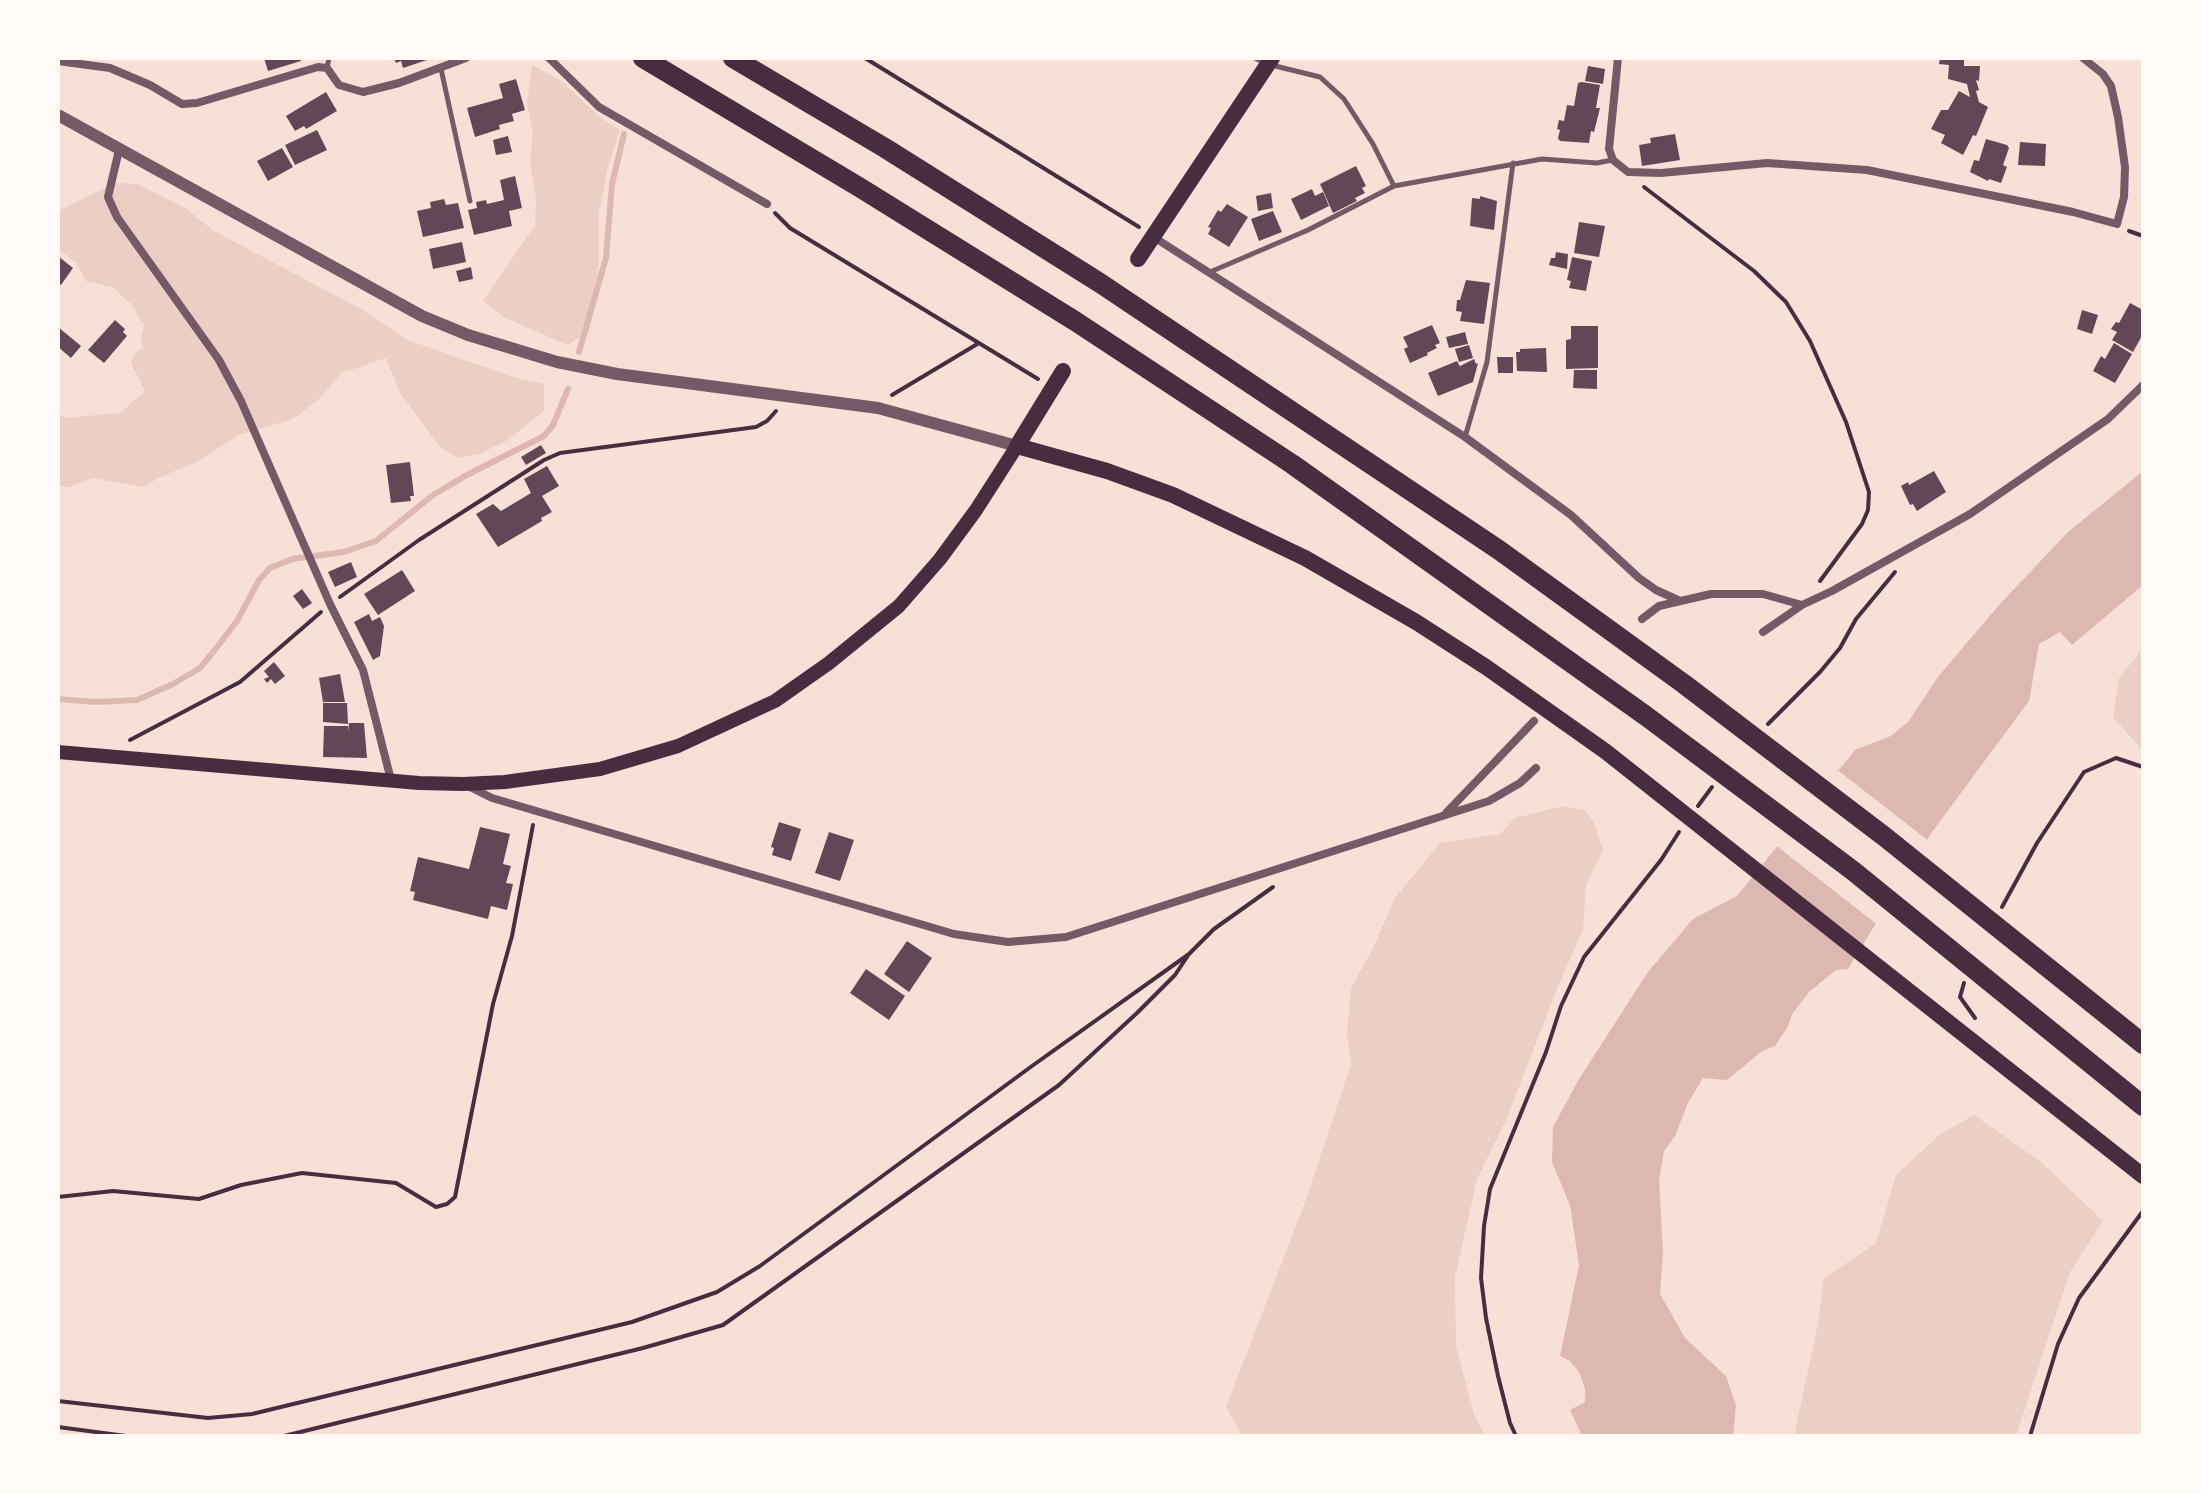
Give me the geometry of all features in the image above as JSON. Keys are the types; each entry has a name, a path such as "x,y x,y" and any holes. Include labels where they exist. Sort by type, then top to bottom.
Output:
{"highway":[{"path":"643,58 1075,321 1292,464 1646,716 1852,870 2143,1106"},
{"path":"733,58 899,156 1100,283 1499,550 1684,684 1885,837 2143,1044"}],"main road":[{"path":"1138,259 1265,60"},
{"path":"58,752 419,783 463,784 505,782 600,769 678,746 775,701 829,663 899,606 940,559 976,510 1063,371"},
{"path":"1017,446 1093,467 1173,495 1305,558 1416,622 1486,667 1605,751 2143,1176"}],"street":[{"path":"58,61 110,68 150,85 182,104 197,103 328,63 339,85 363,92 441,69 466,58"},
{"path":"549,58 599,107 767,204"},
{"path":"1618,58 1609,149 1613,160 1628,172 1661,173 1767,163 1867,170 2043,205 2117,224 2124,197 2125,167 2117,108 2111,86 2103,74 2083,58"},
{"path":"58,115 422,316 468,335 557,362 617,374 886,410 1017,446"},
{"path":"119,150 108,197 117,217 227,374 241,401 330,604 363,670 391,780"},
{"path":"1152,236 1465,437 1571,515 1639,578 1678,600"},
{"path":"1763,632 1802,605 1970,514 2108,419 2143,385"},
{"path":"1642,619 1659,606 1711,594 1763,594 1802,605"},
{"path":"1445,815 1534,721"},
{"path":"463,784 492,798 954,934 1008,942 1066,937 1489,801 1520,783 1536,768"}],"lane":[{"path":"110,68 112,58"},
{"path":"1265,60 1320,77 1344,99 1373,144 1394,186"},
{"path":"441,69 470,201"},
{"path":"1210,272 1308,230 1394,186 1542,159 1597,163 1613,160"},
{"path":"1465,437 1487,362 1513,163"}],"path":[{"path":"865,58 1152,236"},
{"path":"1628,172 1754,271 1786,302 1810,341 1846,422 1869,492 1868,510 1862,524 1802,605"},
{"path":"767,204 790,228 1053,388"},
{"path":"886,410 892,394 979,343"},
{"path":"119,757 135,736 240,682 330,604 419,540 544,460 579,450 756,427 773,415 785,395"},
{"path":"1758,734 1840,648 1856,619 1894,575 1904,551"},
{"path":"1996,918 2037,843 2084,772 2116,758 2143,767"},
{"path":"1690,816 1717,779"},
{"path":"58,1197 113,1191 199,1199 241,1185 302,1173 396,1183 436,1207 447,1204 455,1197 493,1004 512,936 536,811"},
{"path":"1516,1436 1498,1376 1481,1278 1490,1189 1546,1052 1561,1006 1584,957 1661,860 1681,828"},
{"path":"58,1401 208,1418 252,1414 632,1322 717,1292 760,1266 1189,954 1214,929 1310,859"},
{"path":"284,1436 643,1348 723,1325 1059,1085 1175,975 1189,954"},
{"path":"1968,972 1960,997 1975,1018"},
{"path":"2030,1436 2058,1344 2079,1298 2143,1211"},
{"path":"58,1427 126,1436"}],"shaded area":[{"path":"532,65 560,80 600,117 620,130 607,171 599,213 599,263 590,329 568,345 503,317 483,301 535,225 536,200 530,163 533,133 527,103"},
{"path":"115,183 138,184 184,207 214,231 361,309 408,340 516,378 544,384 544,411 508,440 479,454 457,458 440,447 400,393 386,358 342,373 318,400 293,419 239,435 197,462 144,487 93,478 70,487 58,487 58,411 64,418 120,413 145,391 131,363 134,354 143,347 141,337 144,325 132,305 112,287 86,281 76,263 58,249 58,211"},
{"path":"2143,471 2143,585 2072,645 2060,632 2039,644 2029,701 1932,832 1848,969 1836,970 1810,991 1793,1013 1775,1046 1762,1051 1727,1080 1703,1078 1688,1103 1675,1136 1664,1151 1659,1180 1663,1252 1660,1294 1685,1338 1726,1376 1736,1405 1733,1436 1582,1436 1570,1410 1585,1402 1585,1389 1579,1372 1570,1361 1560,1356 1579,1265 1570,1205 1552,1162 1553,1127 1579,1079 1648,972 1693,919 1737,896 1855,750 1891,736 1909,721 1937,678 1999,605 2068,532"},
{"path":"2143,648 2143,751 2113,717 2119,678"},
{"path":"1563,806 1585,810 1594,823 1603,851 1586,885 1583,930 1507,1118 1477,1179 1455,1277 1456,1346 1474,1414 1485,1436 1242,1436 1226,1407 1304,1205 1351,1064 1347,1034 1351,988 1395,898 1440,843 1500,834 1515,818"},
{"path":"1974,1115 2040,1161 2103,1221 2070,1272 2016,1436 1794,1436 1819,1319 1823,1279 1876,1243 1896,1175 1939,1135"}],"pier":[{"path":"1835,768 1930,842 1879,926 1774,844"}],"building":[{"path":"264,58 300,58 301,61 268,71"},
{"path":"394,58 430,59 403,68 401,61 396,63"},
{"path":"1940,58 1964,58 1964,66 1980,66 1979,81 1976,80 1979,90 1976,91 1979,102 1988,107 1976,136 1973,135 1963,155 1941,143 1945,135 1931,129 1941,110 1948,110 1959,91 1970,97 1967,84 1948,79 1949,65 1939,64"},
{"path":"1588,66 1605,69 1603,84 1585,81"},
{"path":"516,79 525,110 512,114 514,121 499,125 500,129 475,137 467,108 503,98 499,84"},
{"path":"1578,83 1600,85 1596,108 1600,108 1594,132 1591,131 1589,143 1560,141 1560,130 1557,129 1559,120 1564,121 1567,105 1574,106"},
{"path":"326,92 337,111 306,129 304,126 295,131 286,116"},
{"path":"317,130 327,150 295,165 285,145"},
{"path":"1675,134 1680,160 1642,166 1639,145 1651,143 1650,138"},
{"path":"508,136 512,152 496,155 493,140"},
{"path":"1986,139 2009,148 2001,183 1988,181 1970,172 1974,160 1979,161"},
{"path":"2020,142 2046,144 2045,166 2018,165"},
{"path":"282,148 293,167 268,181 257,161"},
{"path":"1356,166 1366,186 1362,188 1365,193 1355,198 1357,201 1333,213 1320,184"},
{"path":"515,176 522,208 509,211 512,226 474,235 468,210 477,208 476,202 486,200 487,204 504,200 500,180"},
{"path":"1312,189 1315,196 1323,192 1329,206 1301,220 1291,199"},
{"path":"1271,193 1273,208 1258,211 1256,196"},
{"path":"1480,196 1497,201 1494,230 1470,226 1472,198 1480,199"},
{"path":"444,199 446,205 458,203 464,228 423,237 417,211 431,208 430,202"},
{"path":"1227,204 1248,217 1229,247 1208,234 1211,228 1208,227 1218,210 1221,212"},
{"path":"1273,211 1282,232 1259,241 1251,219"},
{"path":"1579,222 1605,226 1599,257 1574,253"},
{"path":"462,242 466,262 433,269 429,249"},
{"path":"1556,252 1568,254 1567,269 1549,265"},
{"path":"58,256 73,268 61,285 58,283"},
{"path":"1572,257 1592,261 1586,291 1569,288 1571,281 1567,280"},
{"path":"471,267 473,279 459,282 456,271"},
{"path":"1466,280 1490,283 1484,324 1460,321 1462,312 1456,311 1457,300 1460,300"},
{"path":"2130,303 2143,310 2143,334 2133,352 2112,340 2117,332 2111,329 2116,322 2119,323"},
{"path":"2082,310 2098,315 2092,334 2077,329"},
{"path":"115,320 125,329 123,332 127,336 104,363 88,350"},
{"path":"1432,325 1440,343 1428,355 1410,363 1403,337"},
{"path":"1571,326 1598,326 1598,368 1566,369 1566,340 1571,339"},
{"path":"58,327 81,346 71,358 58,347"},
{"path":"1465,332 1468,344 1449,348 1446,337"},
{"path":"2114,343 2132,354 2115,383 2093,371 2101,356 2105,359"},
{"path":"1469,345 1473,358 1459,362 1455,349"},
{"path":"1546,348 1547,372 1517,371 1516,352 1520,349"},
{"path":"1497,357 1513,357 1513,373 1498,373"},
{"path":"1474,359 1478,363 1473,382 1438,396 1428,373 1457,361 1462,370 1460,366"},
{"path":"1574,370 1597,370 1597,389 1573,388"},
{"path":"541,445 546,453 526,465 521,457"},
{"path":"410,462 414,496 410,496 411,501 391,503 386,465"},
{"path":"547,466 559,486 542,496 552,512 498,547 476,514 493,504 501,511 531,493 524,479"},
{"path":"1934,471 1946,492 1917,511 1913,504 1910,505 1901,486 1908,482 1909,485"},
{"path":"351,562 357,577 335,587 328,572"},
{"path":"402,570 415,591 378,615 364,594"},
{"path":"302,589 312,603 303,609 293,596"},
{"path":"369,614 372,621 380,617 384,626 380,656 373,660 354,622"},
{"path":"274,662 285,676 275,684 271,679 267,683 264,679 269,677 264,671"},
{"path":"340,674 345,702 323,702 319,678"},
{"path":"323,703 347,703 348,724 323,722"},
{"path":"349,723 364,723 367,758 323,757 324,726 348,726 348,732"},
{"path":"779,822 801,829 791,861 772,855 774,848 771,847"},
{"path":"480,827 510,834 503,864 511,866 506,883 513,884 507,910 491,906 488,919 413,900 415,892 410,891 418,857 469,869"},
{"path":"829,832 854,840 840,881 815,873"},
{"path":"907,941 932,958 909,992 884,974"},
{"path":"866,969 905,996 889,1020 850,993"}],"waterway":[{"path":"579,352 606,258 612,184 624,134"},
{"path":"58,699 95,702 137,700 200,668 237,621 259,580 270,568 292,559 344,552 376,541 433,495 544,436 553,425 568,389"}]}
